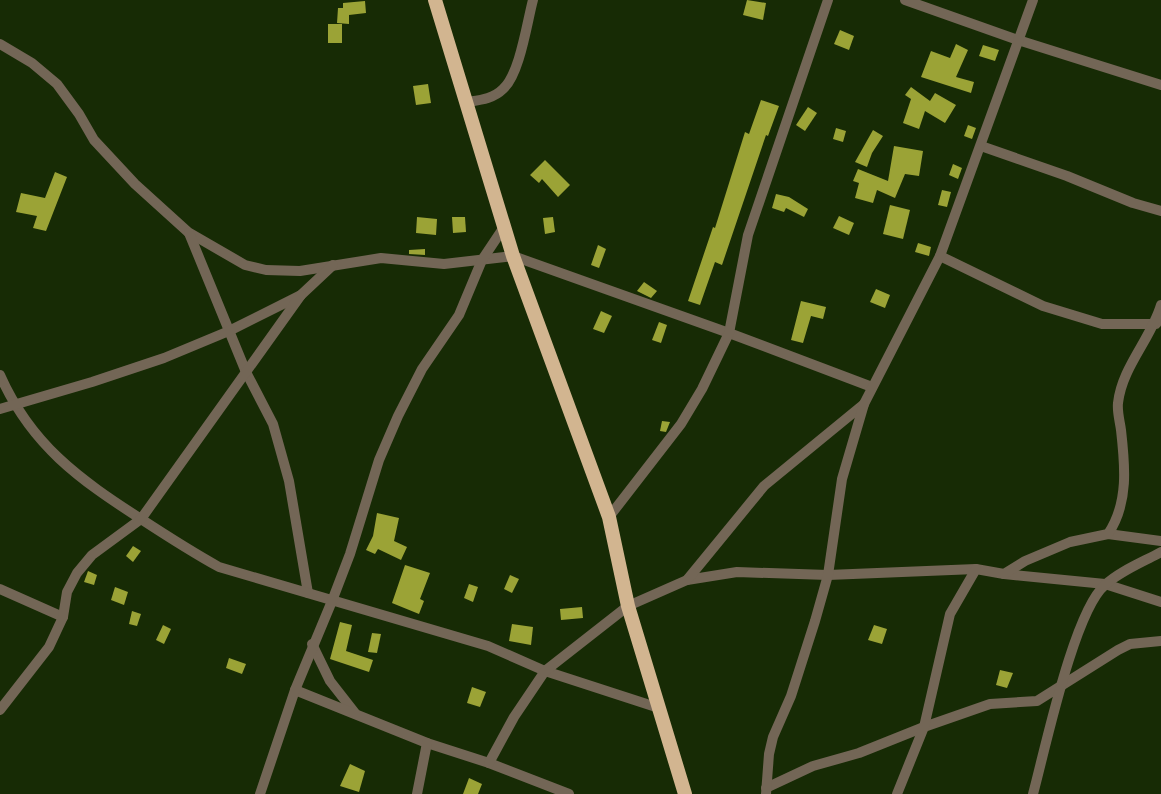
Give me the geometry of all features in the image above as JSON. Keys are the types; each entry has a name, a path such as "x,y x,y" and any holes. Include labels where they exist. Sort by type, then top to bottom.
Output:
{"highway":[{"path":"435,0 513,256 610,516 628,606 685,794"}],"street":[{"path":"467,102 488,99 504,89 514,73 533,0"},
{"path":"610,516 681,424 702,389 729,333 748,234 828,0"},
{"path":"905,0 1018,40 1161,85"},
{"path":"766,791 769,754 773,737 792,696 828,575 842,479 864,404 940,256 1033,0"},
{"path":"0,44 32,63 57,84 106,156 188,232 245,265 266,270 300,271 381,258 444,264 513,256 872,386"},
{"path":"981,146 1067,176 1133,203 1161,211"},
{"path":"260,794 312,644 332,601 350,554 379,460 398,416 422,369 460,315 482,260 504,227"},
{"path":"188,232 246,372 272,424 286,472 308,593"},
{"path":"940,256 1044,306 1102,324 1158,321"},
{"path":"0,710 49,647 63,617 67,592 77,574 92,556 141,519 301,295 333,266"},
{"path":"0,409 137,367 229,331 301,295"},
{"path":"1108,534 1116,522 1125,484 1118,404 1126,375 1158,321 1161,305"},
{"path":"0,377 13,404 36,434 64,464 103,495 179,545 219,567 488,646 545,671 659,708"},
{"path":"0,401 13,404"},
{"path":"687,580 764,486 864,404"},
{"path":"1004,574 1070,542 1108,534 1161,541"},
{"path":"1033,794 1062,686 1082,622 1094,597 1105,584 1161,552"},
{"path":"897,794 924,727 950,614 976,569"},
{"path":"489,763 514,717 545,671 628,606 687,580 737,572 828,575 976,569 1004,574 1105,584 1161,602"},
{"path":"0,589 63,617"},
{"path":"766,791 813,766 859,753 924,727 990,704 1037,701 1130,644 1161,641"},
{"path":"312,644 330,681 356,714"},
{"path":"295,690 427,743 489,763 569,794"},
{"path":"416,794 427,743"}],"building":[{"path":"747,0 766,3 763,20 743,15"},
{"path":"365,1 366,13 349,15 349,24 337,23 338,8 343,8 343,3"},
{"path":"328,24 342,24 342,43 328,43"},
{"path":"840,30 854,36 849,50 834,44"},
{"path":"956,44 968,50 956,77 974,82 971,93 921,77 931,51 950,58"},
{"path":"983,45 999,50 995,61 979,56"},
{"path":"428,84 431,103 416,105 413,86"},
{"path":"911,87 930,101 935,93 956,105 945,123 925,111 919,129 903,123 911,99 905,95"},
{"path":"761,100 779,106 768,136 766,135 722,265 715,262 700,305 688,301 713,227 715,228 745,132 749,134"},
{"path":"808,107 817,113 805,131 796,125"},
{"path":"968,125 976,128 972,139 964,136"},
{"path":"836,128 846,131 843,142 833,139"},
{"path":"873,130 883,136 872,153 867,167 855,162"},
{"path":"894,146 923,151 919,176 905,174 895,198 877,190 873,203 855,198 859,183 853,181 858,169 888,181"},
{"path":"545,160 570,185 558,197 542,179 539,183 530,175"},
{"path":"953,164 962,168 958,179 949,175"},
{"path":"55,172 67,177 46,231 33,228 37,216 16,212 21,193 45,198"},
{"path":"942,190 951,192 947,207 938,205"},
{"path":"776,194 789,197 808,209 804,217 786,208 784,212 772,208"},
{"path":"890,205 910,210 903,239 883,234"},
{"path":"839,216 854,223 849,235 833,228"},
{"path":"417,217 437,219 436,235 416,233"},
{"path":"452,217 465,217 466,232 453,233"},
{"path":"553,217 555,232 545,234 543,218"},
{"path":"918,243 931,247 929,256 915,252"},
{"path":"598,245 606,249 599,268 591,265"},
{"path":"425,249 425,255 409,254 409,250"},
{"path":"644,282 657,291 651,298 637,291"},
{"path":"876,289 890,295 885,308 870,302"},
{"path":"801,301 826,307 823,319 811,316 803,343 791,340"},
{"path":"601,311 612,316 604,333 593,329"},
{"path":"659,322 667,325 661,343 652,340"},
{"path":"662,421 670,422 666,432 660,431"},
{"path":"377,513 399,518 394,541 407,547 401,560 378,549 375,554 366,550 373,536"},
{"path":"133,546 141,551 133,562 126,556"},
{"path":"405,565 430,573 420,599 424,601 419,614 392,603"},
{"path":"88,571 97,575 94,585 84,582"},
{"path":"510,575 519,579 512,593 504,589"},
{"path":"469,584 478,587 473,602 464,598"},
{"path":"115,587 128,592 124,605 111,600"},
{"path":"582,607 583,618 561,620 560,609"},
{"path":"132,611 141,614 137,626 129,624"},
{"path":"340,622 352,625 346,651 373,660 369,672 330,659"},
{"path":"512,624 533,627 531,645 509,641"},
{"path":"163,625 171,629 164,644 156,640"},
{"path":"874,625 887,629 882,644 868,640"},
{"path":"372,633 381,634 377,653 368,652"},
{"path":"229,658 246,664 242,674 226,668"},
{"path":"1000,670 1013,673 1007,688 996,685"},
{"path":"472,687 486,692 480,707 467,703"},
{"path":"350,764 365,771 359,792 340,786"},
{"path":"469,778 482,784 478,794 463,794"}]}
